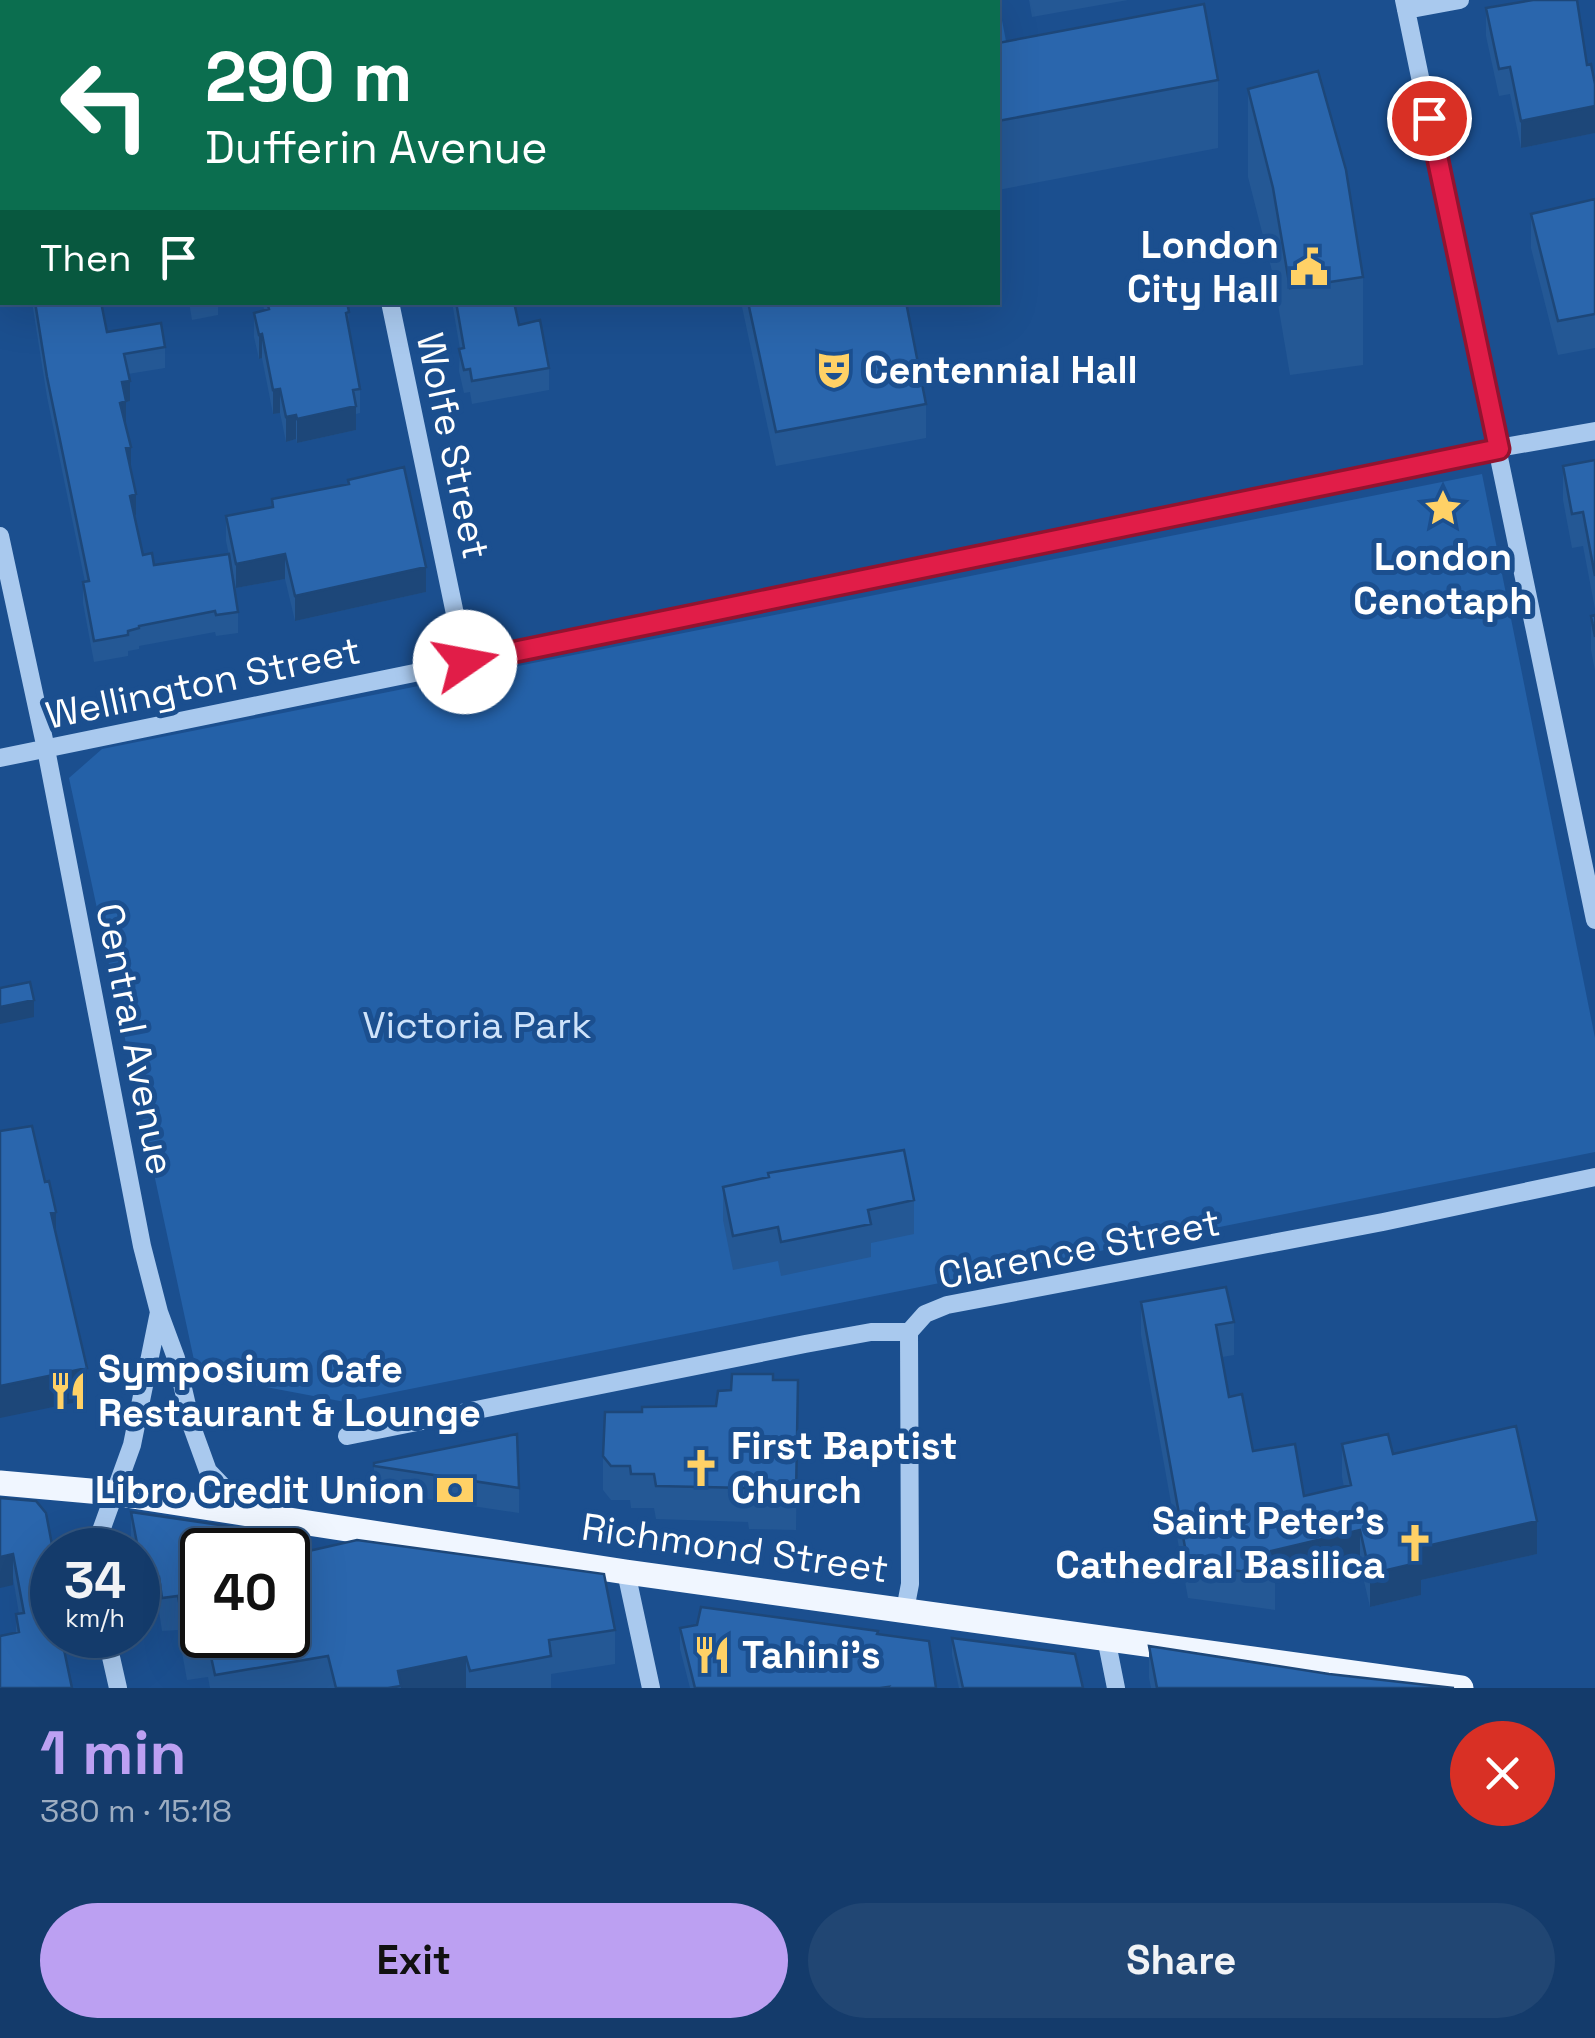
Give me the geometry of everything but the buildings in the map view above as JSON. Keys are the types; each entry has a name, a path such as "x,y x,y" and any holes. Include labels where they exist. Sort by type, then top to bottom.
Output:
{"main road":[{"name":"Richmond Street","path":"0,1483 113,1494 626,1572 1461,1688"}],"street":[{"path":"1460,0 1405,5 1595,920"},
{"name":"Wolfe Street","path":"391,305 465,662"},
{"name":"Wellington Street","path":"0,758 1595,431"},
{"name":"Central Avenue","path":"0,536 158,1312 141,1411 101,1528"},
{"name":"Clarence Street","path":"348,1436 805,1344 870,1332 908,1332 925,1314 947,1305 1383,1222 1595,1177"},
{"path":"158,1312 176,1358 192,1428 208,1471 232,1496 261,1516"},
{"path":"906,1610 910,1584 908,1332"},
{"path":"626,1572 651,1688"},
{"path":"1106,1638 1116,1688"},
{"path":"111,1658 118,1688"}],"green space":[{"path":"1000,10 1015,87 1000,91"},
{"name":"Victoria Park","path":"1482,474 1595,1038 1595,1152 345,1402 197,1374 69,778 102,749"}],"place":[{"name":"London City Hall","path":"1309,267"},
{"name":"Centennial Hall","path":"834,370"},
{"name":"London Cenotaph","path":"1443,508"},
{"name":"Symposium Cafe Restaurant & Lounge","path":"68,1391"},
{"name":"First Baptist Church","path":"701,1468"},
{"name":"Libro Credit Union","path":"455,1490"},
{"name":"Saint Peter's Cathedral Basilica","path":"1415,1543"},
{"name":"Tahini's","path":"712,1655"}],"route":[{"path":"465,662 1499,449 1429,118"}]}
